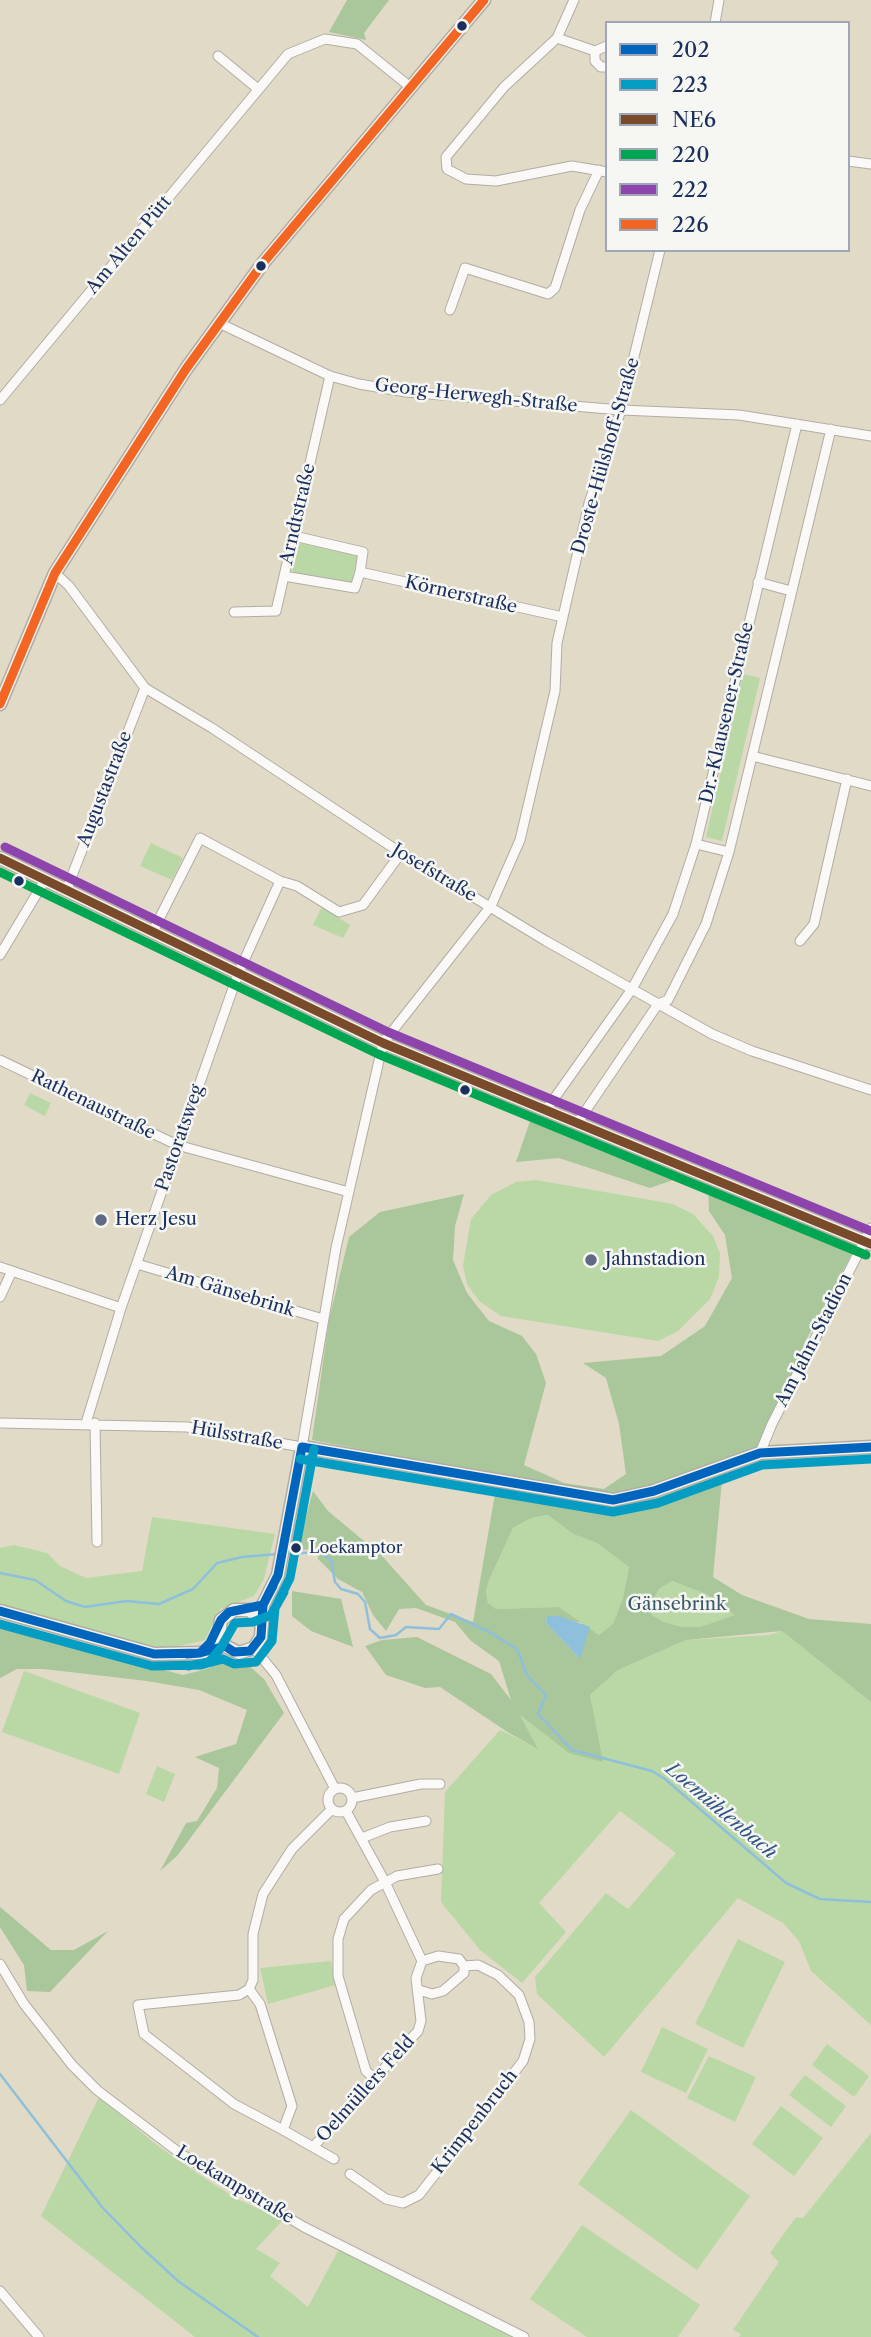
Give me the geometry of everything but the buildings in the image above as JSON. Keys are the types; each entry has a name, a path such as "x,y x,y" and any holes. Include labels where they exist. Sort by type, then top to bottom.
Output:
{"main road":[{"path":"0,704 55,573 219,323 263,263 484,0"},
{"path":"0,858 383,1043 868,1242"},
{"path":"218,1630 225,1646 239,1653 254,1648 261,1637 263,1605 281,1565 302,1447"},
{"name":"Hülsstraße","path":"302,1447 613,1500 654,1491 760,1453 871,1447"},
{"path":"200,1653 229,1612 250,1610 263,1605"},
{"path":"250,1610 262,1625"},
{"path":"0,1611 154,1654 200,1653 225,1646"}],"street":[{"path":"450,310 465,268 548,295 555,288 580,210 603,171 572,166 496,181 466,179 447,169 446,157 504,87 557,38 574,0"},
{"path":"715,21 719,0"},
{"path":"557,38 595,51 605,47"},
{"name":"Am Alten Pütt","path":"0,400 288,54 325,39 357,44 409,86"},
{"path":"595,51 595,61 605,67"},
{"path":"218,56 258,89"},
{"path":"850,161 871,164"},
{"name":"Droste-Hülshoff-Straße","path":"302,1447 323,1319 383,1043 491,906 520,840 555,691 557,643 589,503 621,410 660,252"},
{"name":"Georg-Herwegh-Straße","path":"219,323 330,376 406,392 621,410 739,415 871,436"},
{"name":"Arndtstraße","path":"234,612 276,611 330,376"},
{"name":"Dr.-Klausener-Straße","path":"546,1110 632,989 673,914 696,844 797,424"},
{"name":"Dr.-Klausener-Straße","path":"578,1122 658,1004 668,1000 706,924 729,852 831,429"},
{"path":"284,576 355,588 360,572 363,552 294,536"},
{"name":"Körnerstraße","path":"360,572 563,617"},
{"name":"Josefstraße","path":"55,573 69,586 145,688 212,728 401,853 658,1004 752,1051 871,1090"},
{"path":"758,582 790,591"},
{"name":"Augustastraße","path":"66,891 145,688"},
{"path":"752,756 871,786"},
{"path":"800,941 814,924 847,779"},
{"path":"152,933 200,838 280,881 297,886 339,912 363,905 401,853"},
{"path":"696,844 729,852"},
{"path":"0,955 45,880"},
{"name":"Pastoratsweg","path":"90,1423 121,1308 177,1145 239,974 280,881"},
{"name":"Rathenaustraße","path":"0,1060 177,1145 349,1192"},
{"name":"Am Jahn-Stadion","path":"760,1453 772,1423 868,1242 871,1228"},
{"name":"Am Gänsebrink","path":"137,1264 323,1319"},
{"path":"0,1267 11,1273 121,1308"},
{"path":"0,1297 11,1273"},
{"name":"Hülsstraße","path":"0,1423 187,1427 302,1447"},
{"path":"90,1423 97,1542"},
{"path":"254,1648 276,1675 335,1789"},
{"path":"352,1798 421,1784 440,1784"},
{"path":"335,1789 344,1789 352,1798"},
{"path":"332,1809 328,1798 335,1789"},
{"path":"346,1811 352,1798"},
{"path":"332,1809 346,1811"},
{"path":"332,1809 292,1849 263,1894 253,1934 253,1980 249,1989 239,1995 138,2006 145,2034 201,2080 234,2104 334,2159"},
{"path":"346,1811 385,1882 422,1961 416,1978 419,1990 432,1994 443,1991 464,1973 464,1966 459,1959 438,1956 422,1961"},
{"path":"362,1838 390,1827 426,1821"},
{"path":"375,2079 366,2071 338,1976 336,1958 344,1919 356,1902 385,1882 409,1872 438,1869"},
{"name":"Loekampstraße","path":"0,1964 23,2004 72,2065 97,2090 181,2154 304,2227 524,2337"},
{"name":"Krimpenbruch","path":"350,2174 386,2199 403,2203 419,2196 523,2061 530,2039 529,2022 519,1995 498,1975 478,1965 464,1966"},
{"path":"249,1989 260,2004 292,2106 283,2130"},
{"name":"Oelmüllers Feld","path":"314,2146 418,2031 421,2021 416,2003 419,1990"},
{"path":"0,2291 40,2337"}],"green space":[{"path":"347,0 389,0 364,33 366,40 329,32"},
{"path":"299,543 358,555 351,585 292,573"},
{"path":"743,674 760,678 722,841 706,837"},
{"path":"151,843 183,858 172,880 140,866"},
{"path":"322,907 350,925 343,938 313,925"},
{"path":"30,1093 51,1103 45,1116 24,1105"},
{"path":"532,1115 562,1120 856,1246 806,1340 759,1450 722,1480 713,1577 742,1595 809,1619 871,1624 871,1702 782,1631 686,1640 618,1670 590,1695 603,1762 569,1753 520,1715 538,1749 440,1687 425,1688 386,1675 365,1646 382,1640 417,1637 491,1674 511,1700 499,1661 471,1641 455,1622 416,1608 399,1609 386,1631 373,1615 362,1592 338,1579 318,1559 317,1549 297,1550 313,1491 328,1511 382,1556 426,1605 473,1622 498,1476 312,1440 329,1320 349,1237 380,1212 464,1194 455,1226 453,1260 467,1293 489,1321 522,1336 536,1354 546,1383 524,1465 564,1483 604,1489 626,1474 619,1424 606,1378 583,1363 661,1356 705,1326 732,1278 725,1235 709,1211 708,1188 682,1177 650,1188 559,1158 516,1162","holes":["548,1515 573,1534 597,1543 629,1567 623,1598 613,1624 599,1635 559,1607 496,1609 488,1603 486,1591 489,1580 513,1528 531,1518","672,1581 706,1594 735,1615 700,1627 682,1627 664,1622 652,1615 650,1606 659,1589","547,1616 582,1623 578,1657 546,1623"]},
{"name":"Jahnstadion","path":"536,1180 673,1204 693,1214 713,1236 720,1253 719,1277 710,1299 678,1331 658,1341 501,1316 479,1301 467,1284 463,1266 471,1219 491,1195 516,1182"},
{"path":"548,1515 573,1534 597,1543 629,1567 623,1598 613,1625 599,1635 559,1607 496,1609 488,1603 486,1591 489,1580 513,1528 531,1518"},
{"path":"152,1517 275,1534 264,1579 254,1596 220,1609 205,1640 170,1648 143,1645 0,1605 0,1548 14,1545 47,1553 60,1566 86,1578 142,1571"},
{"name":"Gänsebrink","path":"672,1581 706,1594 736,1615 700,1627 682,1627 664,1622 652,1615 650,1606 659,1589"},
{"path":"292,1591 341,1599 353,1647 311,1631 292,1616"},
{"path":"0,1626 183,1675 210,1668 222,1659 247,1664 264,1679 284,1713 177,1856 160,1871 186,1823 197,1821 217,1788 219,1768 195,1757 236,1744 247,1710 199,1690 147,1681 44,1669 17,1669 0,1678"},
{"path":"782,1631 871,1702 871,2025 811,1971 799,1941 783,1923 738,1898 604,2057 537,1994 535,1977 606,1893 628,1909 676,1853 620,1811 539,1903 566,1932 522,1983 480,1950 441,1902 445,1792 500,1730 537,1748 519,1713 539,1728 602,1762 590,1695 618,1670 686,1640 769,1635"},
{"path":"24,1671 140,1713 119,1774 2,1732"},
{"path":"157,1766 175,1774 164,1802 146,1794"},
{"path":"0,1907 51,1950 74,1950 108,1931 50,1992 27,1991 24,1965 0,1927"},
{"path":"738,1939 785,1962 743,2048 695,2024"},
{"path":"331,1961 336,1985 268,2004 260,1968"},
{"path":"662,2027 708,2049 686,2093 641,2072"},
{"path":"827,2044 869,2076 854,2097 812,2065"},
{"path":"709,2056 756,2077 735,2122 687,2098"},
{"path":"805,2075 846,2106 831,2127 789,2095"},
{"path":"99,2097 158,2146 206,2179 237,2199 283,2220 256,2249 280,2263 270,2276 308,2307 339,2249 513,2337 195,2337 41,2216"},
{"path":"781,2106 823,2138 794,2176 752,2144"},
{"path":"631,2110 750,2196 697,2270 578,2184"},
{"path":"871,2133 871,2337 739,2337 741,2334 733,2330 779,2262 770,2253 796,2217 803,2218"},
{"path":"582,2225 700,2305 678,2337 587,2337 530,2299"}],"water":[{"path":"547,1616 559,1616 590,1627 580,1659 546,1623"}],"waterway":[{"name":"Loemühlenbach","path":"285,1554 319,1552 331,1560 335,1582 341,1589 358,1594 365,1602 370,1629 380,1638 396,1635 406,1627 439,1629 451,1614 491,1633 517,1649 527,1675 546,1695 538,1714 572,1750 652,1771 665,1779 786,1883 820,1899 871,1902"},
{"name":"Loemühlenbach","path":"0,1573 35,1580 66,1601 85,1607 126,1601 159,1604 193,1589 217,1563 242,1557 278,1554"},
{"path":"0,2074 102,2207 141,2247 178,2281 258,2337"}],"transit line":[{"name":"226","path":"0,704 55,573 186,369 263,263 484,0"},
{"name":"222","path":"5,847 388,1032 871,1231"},
{"name":"NE6","path":"0,858 383,1043 871,1244"},
{"name":"220","path":"0,872 378,1054 866,1255"},
{"name":"202","path":"302,1447 613,1500 654,1491 760,1453 871,1447"},
{"name":"202","path":"0,1611 154,1654 200,1653 225,1646 234,1652 250,1651 261,1637 263,1605 278,1575 302,1447"},
{"name":"223","path":"0,1624 152,1666 201,1665 223,1659 234,1664 256,1662 272,1641 275,1608 290,1578 314,1449"},
{"name":"223","path":"300,1459 613,1512 658,1503 762,1465 871,1459"},
{"name":"202","path":"187,1654 200,1653 210,1643 221,1620 229,1612 263,1605 273,1586"},
{"name":"223","path":"188,1666 209,1662 235,1623 253,1622 271,1615 284,1592"}],"place":[{"name":"Herz Jesu","path":"101,1220"},
{"name":"Jahnstadion","path":"591,1260"},
{"name":"Loekamptor","path":"296,1548"}]}
